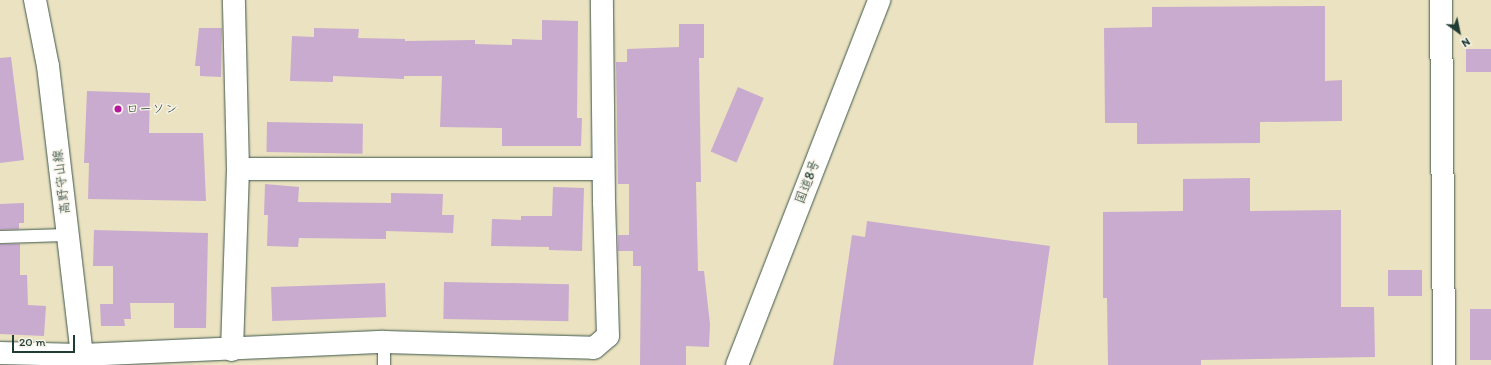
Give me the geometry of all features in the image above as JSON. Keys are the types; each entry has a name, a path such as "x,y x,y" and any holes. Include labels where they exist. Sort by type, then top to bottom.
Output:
{"main road":[{"name":"高野守山線","path":"35,0 48,66 82,360"},
{"path":"232,350 238,169 234,0"},
{"path":"0,353 82,360 384,342 594,348 608,336 603,169 602,0"},
{"name":"国道8号","path":"737,365 879,0"},
{"path":"1441,0 1444,365"},
{"path":"238,169 603,169"}],"lane":[{"path":"0,237 68,235"},
{"path":"384,342 384,365"}],"building":[{"path":"1325,6 1325,81 1342,80 1342,121 1260,122 1260,143 1137,144 1137,123 1105,123 1104,28 1152,27 1152,7"},
{"path":"542,20 578,21 577,118 582,118 581,146 502,146 502,128 440,127 442,76 404,76 404,79 333,76 333,82 290,81 292,36 314,37 314,28 359,29 358,38 405,39 405,41 475,40 475,44 512,45 512,39 542,40"},
{"path":"679,24 704,24 704,58 699,58 701,182 696,182 698,271 704,271 710,324 709,347 686,346 686,365 640,365 641,266 633,266 633,251 618,251 618,235 629,235 629,184 618,184 616,62 627,62 627,49 679,47"},
{"path":"199,28 222,28 221,77 200,76 200,66 195,66"},
{"path":"1466,49 1491,49 1491,72 1466,72"},
{"path":"11,57 24,160 0,163 0,58"},
{"path":"738,87 764,98 736,162 711,151"},
{"path":"87,91 150,93 149,133 203,133 206,201 88,199 89,163 84,163"},
{"path":"267,122 363,124 362,154 266,152"},
{"path":"1250,178 1250,211 1341,210 1341,307 1374,307 1375,357 1201,360 1201,365 1108,365 1107,298 1103,298 1103,212 1183,211 1183,179"},
{"path":"265,184 299,187 298,202 391,203 391,193 443,194 442,215 454,215 453,233 386,231 386,239 299,238 298,247 267,246 268,215 264,215"},
{"path":"553,187 584,188 582,251 549,250 549,247 491,246 492,219 521,220 521,216 552,216"},
{"path":"24,203 24,223 19,223 19,229 0,230 0,204"},
{"path":"867,221 1050,246 1033,365 833,365 852,235 865,237"},
{"path":"94,230 208,233 206,328 174,328 174,303 130,303 131,319 124,319 125,326 101,326 100,304 113,304 113,266 93,266"},
{"path":"0,244 20,244 20,275 27,275 28,305 46,306 44,336 0,334"},
{"path":"1388,270 1422,270 1422,296 1388,296"},
{"path":"444,282 569,284 568,321 443,319"},
{"path":"385,283 386,317 272,321 271,287"},
{"path":"1470,309 1491,309 1491,360 1470,360"}],"place":[{"name":"ローソン","path":"118,109"}]}
